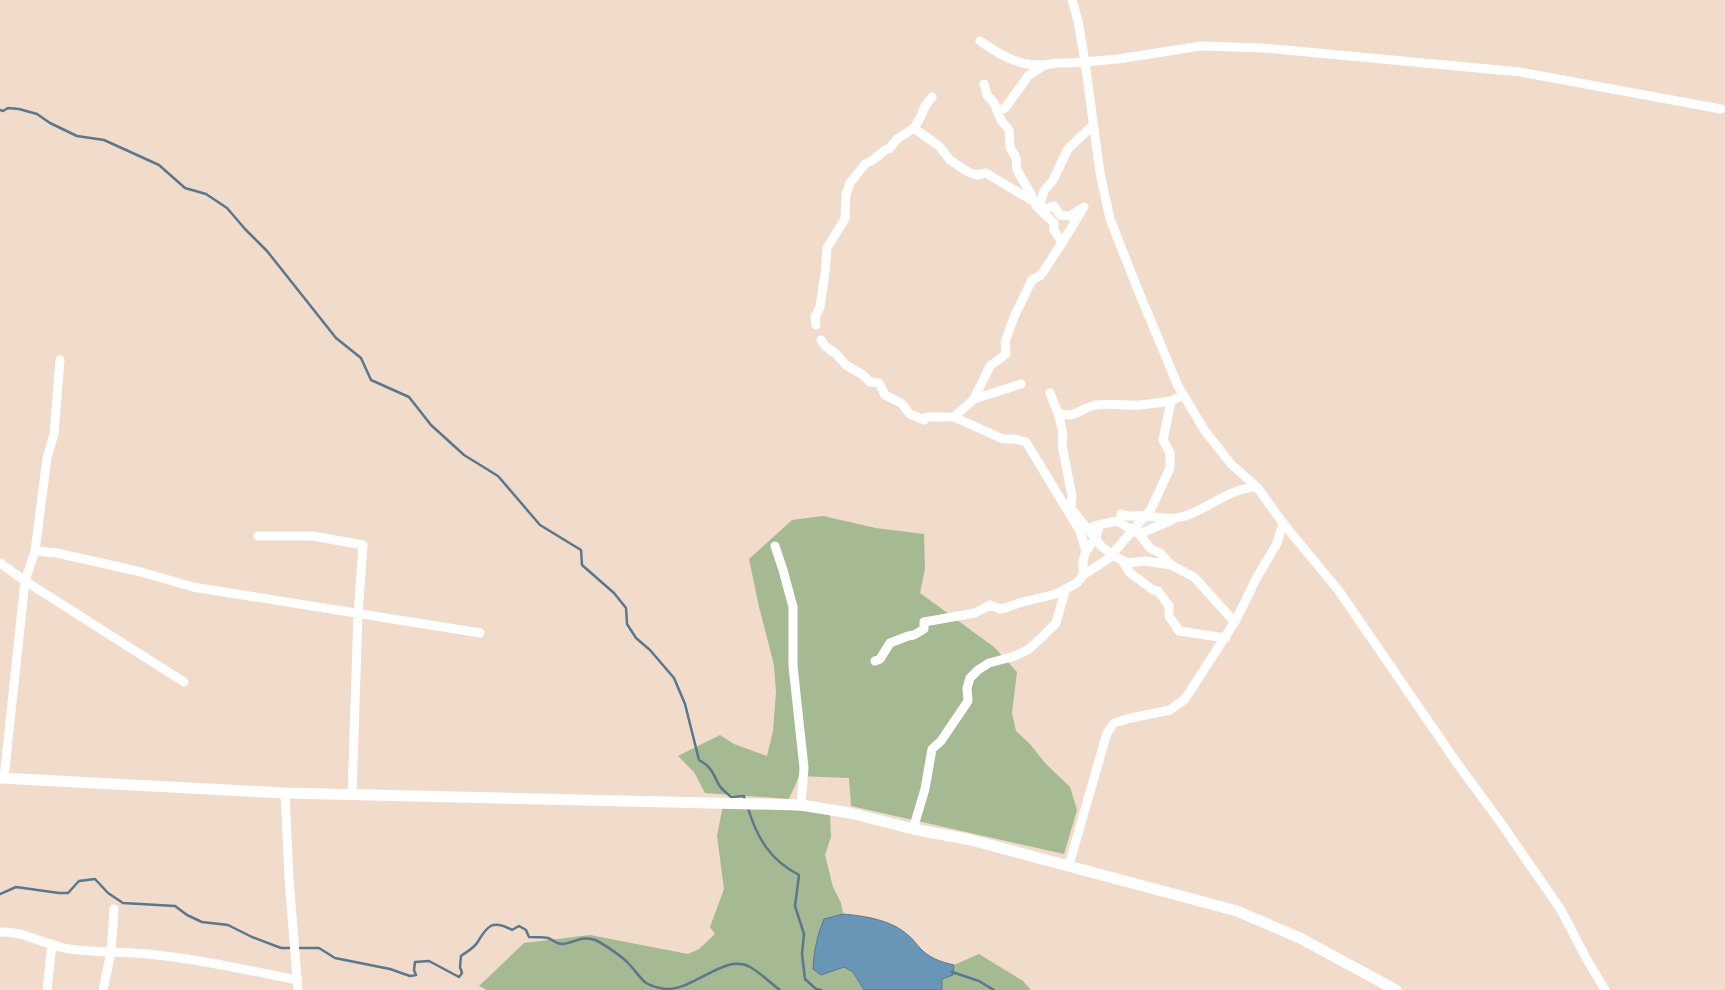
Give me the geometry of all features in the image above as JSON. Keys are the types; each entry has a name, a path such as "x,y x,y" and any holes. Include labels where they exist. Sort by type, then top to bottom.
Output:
{"main road":[{"path":"2,778 285,793 802,805 971,840 1237,911 1300,938 1396,990"}],"street":[{"path":"1072,0 1078,20 1100,173 1110,219 1178,386 1205,431 1231,464 1256,487 1339,591 1561,910 1605,990"},
{"path":"980,41 1004,57 1031,66 1085,62 1201,46 1264,48 1520,72 1721,109"},
{"path":"997,111 1005,108 1029,74 1045,65"},
{"path":"984,84 987,94 994,103 1001,120 1009,130 1010,147 1016,158 1018,170 1032,196 1033,203 1054,223 1054,230 1062,243"},
{"path":"816,325 815,317 820,306 825,273 826,248 845,219 846,194 850,183 865,164 890,148 897,139 914,128 925,106 932,97"},
{"path":"1033,203 1040,203 1044,191 1053,180 1068,149 1093,125"},
{"path":"914,128 939,146 950,160 968,172 977,175 986,173 1044,209 1054,206 1060,215 1070,216 1084,207 1041,275 1032,280 1005,342 1006,354 990,366 974,399 954,417"},
{"path":"821,340 846,365 864,375 870,382 879,383 885,395 901,403 910,414 924,420 927,417 954,417 1003,439 1015,439 1026,442 1080,531 1086,550"},
{"path":"2,778 25,582 35,551 47,458 54,434 60,360"},
{"path":"974,399 1021,384"},
{"path":"1050,393 1058,413 1062,433 1063,456 1072,496 1071,508 1109,556 1128,563 1145,561 1171,565 1194,577 1231,618 1236,620"},
{"path":"1058,413 1069,416 1078,414 1090,406 1138,405 1171,401 1183,395"},
{"path":"875,661 880,659 890,643 908,636 914,636 924,629 924,622 975,612 990,605 1000,609 1006,608 1065,591 1109,556 1136,532 1144,516 1151,509 1170,468 1170,453 1163,440 1171,401"},
{"path":"1136,532 1187,516 1226,495 1247,487 1256,487"},
{"path":"1121,514 1125,517 1144,516 1172,520"},
{"path":"1086,527 1117,521 1136,532 1171,565"},
{"path":"1069,865 1107,733 1114,723 1170,710 1185,698 1226,638 1277,543 1283,523"},
{"path":"1083,575 1083,561 1086,550 1096,538 1099,526"},
{"path":"258,536 312,536 363,545 358,615 352,794"},
{"path":"775,546 793,607 793,666 804,768 802,805"},
{"path":"35,551 122,568 193,587 358,615 480,633"},
{"path":"1122,560 1129,572 1158,592 1169,606 1169,616 1179,631 1226,638"},
{"path":"0,563 25,582 184,682"},
{"path":"913,829 925,789 932,749 941,741 968,700 967,688 970,678 989,663 1015,656 1029,648 1042,637 1056,623 1065,591"},
{"path":"285,793 298,990"},
{"path":"103,990 111,952 114,909"},
{"path":"0,932 29,935 62,948 111,952 142,952 189,958 298,980"},
{"path":"47,990 52,944"}],"green space":[{"path":"823,516 876,528 924,534 925,569 920,593 994,647 1017,672 1012,713 1016,731 1070,787 1077,810 1064,854 851,806 849,778 799,776 789,799 705,793 694,772 678,756 720,735 734,744 767,756 773,731 776,692 774,665 749,559 792,520"},
{"path":"723,805 830,813 831,837 825,855 833,887 841,903 843,914 824,919 821,975 844,967 853,972 864,990 487,990 479,986 524,943 590,935 688,954 699,949 715,934 710,927 724,889 717,836"},
{"path":"979,954 1023,981 1031,990 942,990 942,979 953,975 954,965"}],"water":[{"path":"843,914 869,918 895,926 931,957 954,965 953,975 942,979 942,990 864,990 853,972 844,967 821,975 813,969 816,944 824,919"}],"waterway":[{"path":"0,110 3,111 8,108 19,109 37,114 50,123 77,136 104,140 159,165 185,188 206,194 227,208 267,251 336,338 361,358 371,380 409,397 431,425 464,455 498,476 540,525 581,550 582,565 614,593 626,608 627,624 636,638 650,650 674,678 685,704 699,760 709,768 719,785 731,797 744,796 745,801"},
{"path":"748,808 760,838 772,855 799,875 795,906 804,934 802,954 805,979 816,989 821,990"},
{"path":"0,894 16,887 68,893 79,881 95,879 108,893 123,903 175,906 187,915 202,922 228,925 281,948 319,948 335,958 390,969 410,976 416,975 414,970 415,962 429,961 459,977 462,973 460,967 461,956 475,945 487,929 491,926 500,925 512,930 519,926 526,930 529,937 548,938 560,944 586,938 595,940 622,958 651,986 665,989 676,988 720,968 740,964 754,969 780,990"},
{"path":"952,972 979,981 994,990"}]}
